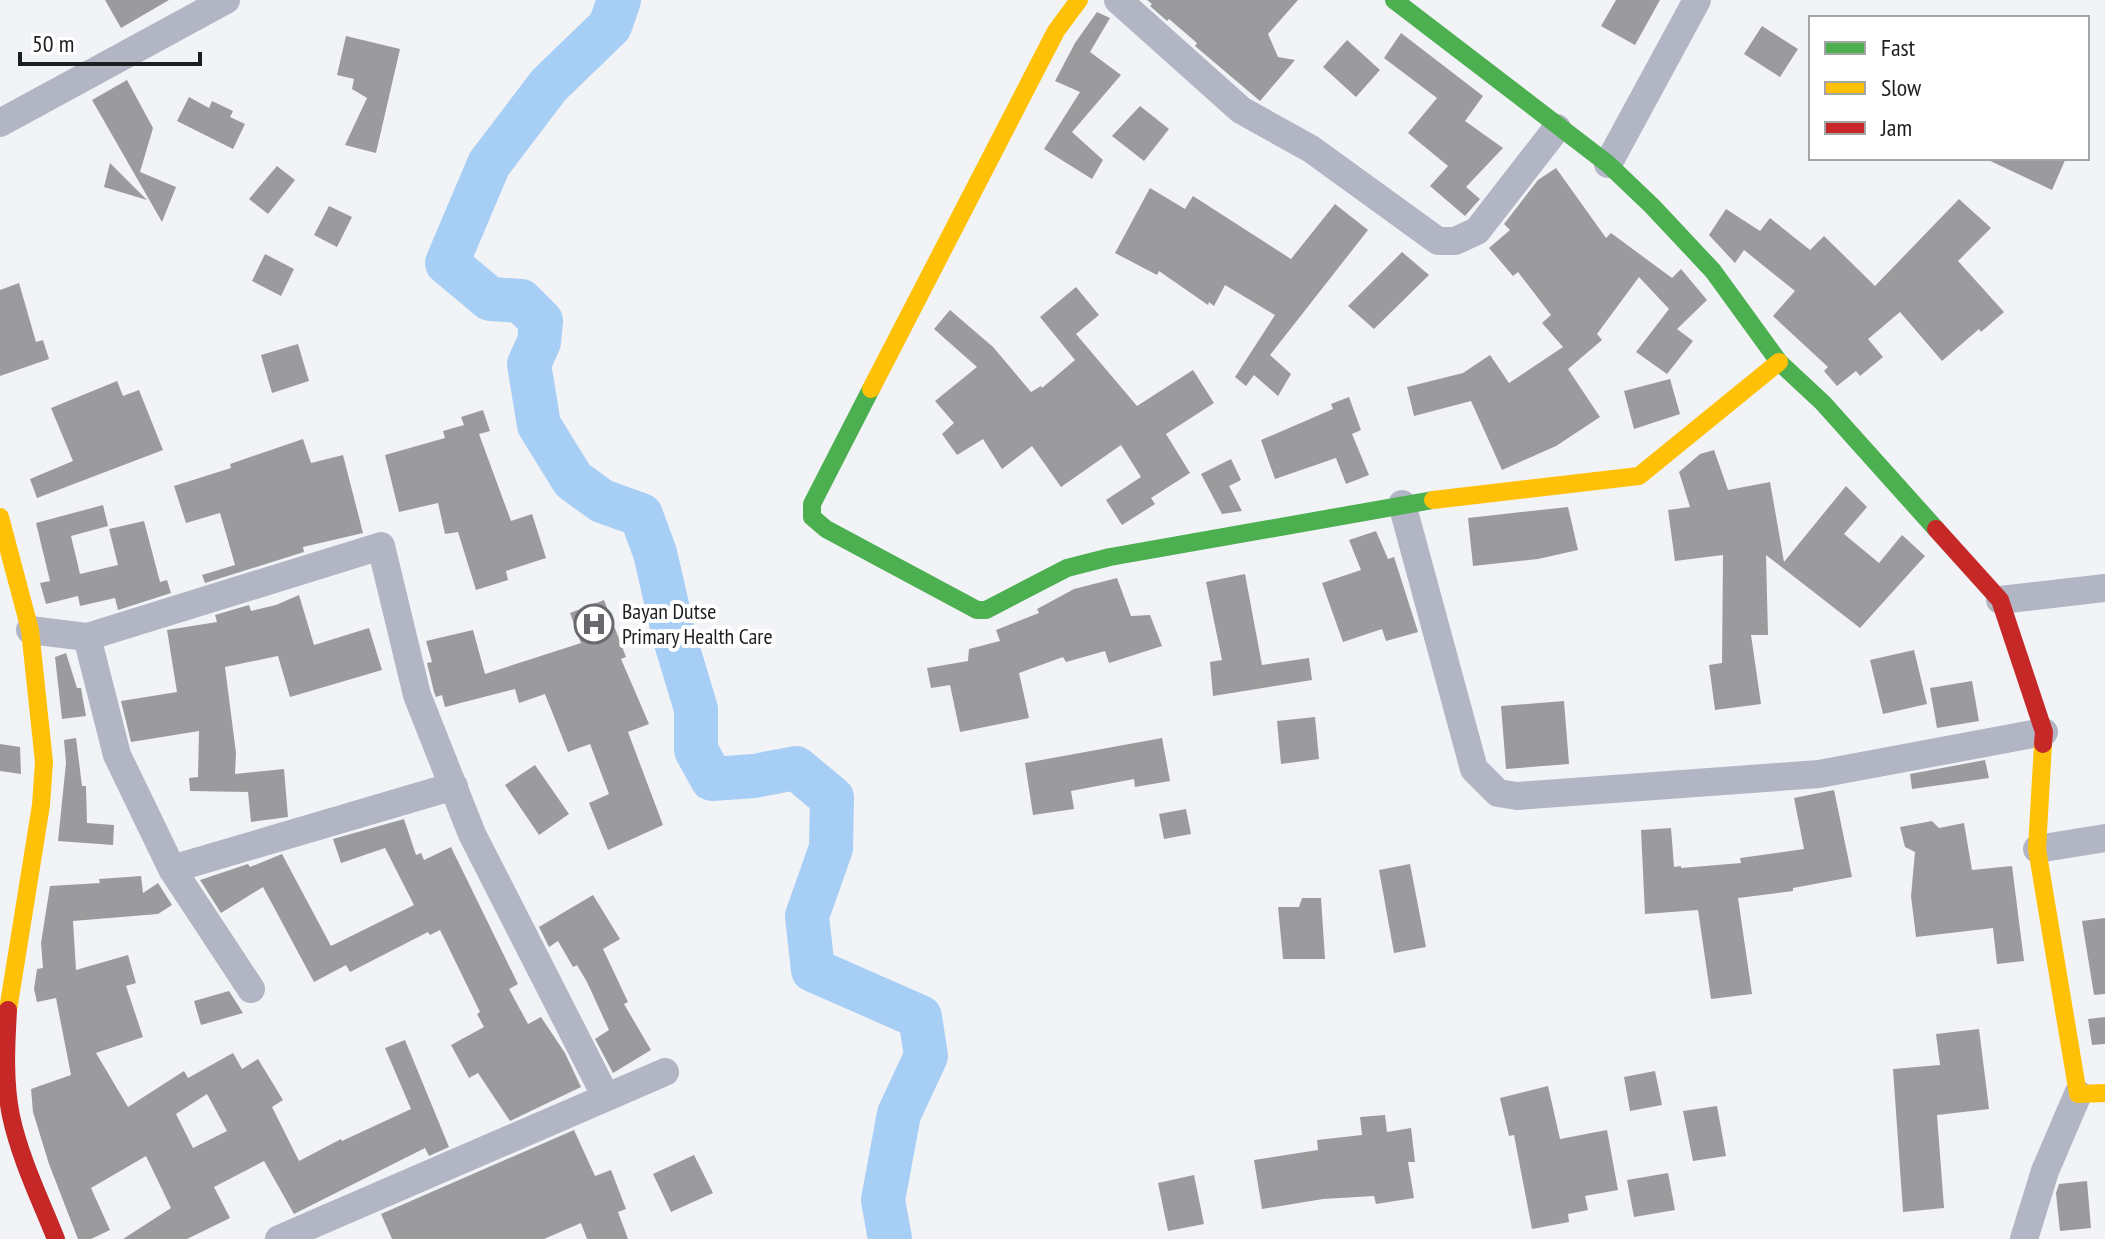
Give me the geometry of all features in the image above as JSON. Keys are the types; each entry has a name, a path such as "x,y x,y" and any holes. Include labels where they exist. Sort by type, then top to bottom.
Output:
{"street":[{"path":"0,123 226,0"},
{"path":"1079,0 1056,31 812,504 812,517 826,529 977,610 986,610 1067,568 1110,557 1402,504 1639,476 1779,362"},
{"path":"1118,0 1241,110 1311,149 1438,241 1455,241 1477,231 1557,128"},
{"path":"1394,0 1557,128 1608,164 1713,271 1779,362 1823,403 2000,600 2044,732 2037,849 2092,1093 2045,1171 2024,1239"},
{"path":"1608,164 1697,0"},
{"path":"1402,504 1474,769 1498,793 1517,796 1819,774 2044,732"},
{"path":"0,517 30,630 44,762 41,805 8,1011 6,1063 11,1116 28,1171 56,1239"},
{"path":"30,630 87,637 381,546 417,695 472,834 606,1097"},
{"path":"2000,600 2105,588"},
{"path":"87,637 117,755 172,869 251,989"},
{"path":"172,869 454,786"},
{"path":"2037,849 2105,838"},
{"path":"279,1239 323,1230 665,1072"}],"building":[{"path":"105,0 169,0 121,28"},
{"path":"1147,0 1298,0 1268,34 1278,57 1295,60 1260,101 1195,46 1197,43 1150,6 1152,4"},
{"path":"1616,0 1660,0 1635,45 1601,26"},
{"path":"1097,12 1110,18 1090,52 1121,75 1072,132 1103,160 1092,179 1044,149 1080,92 1055,81 1075,43"},
{"path":"1762,26 1798,49 1780,77 1744,54"},
{"path":"1401,33 1483,96 1465,121 1503,148 1466,187 1480,199 1465,216 1430,186 1448,166 1408,133 1437,98 1384,58"},
{"path":"346,36 400,49 376,153 345,145 367,98 352,89 354,79 337,75"},
{"path":"1347,40 1380,70 1356,97 1323,67"},
{"path":"127,80 153,128 140,172 176,187 162,222 92,100"},
{"path":"189,97 209,108 212,101 233,111 230,117 245,124 233,149 177,121"},
{"path":"1140,106 1169,129 1144,161 1112,136"},
{"path":"1988,160 2065,160 2052,190"},
{"path":"110,163 147,200 104,187"},
{"path":"277,166 295,180 268,214 249,199"},
{"path":"1556,168 1606,238 1611,233 1672,278 1681,269 1707,300 1677,329 1693,341 1667,374 1636,352 1669,309 1639,277 1597,334 1602,340 1568,369 1600,417 1556,446 1502,470 1471,401 1414,416 1407,387 1463,373 1490,355 1509,383 1563,347 1542,323 1551,315 1518,272 1513,276 1489,248 1510,230 1504,224 1538,180"},
{"path":"1150,188 1185,209 1193,196 1291,259 1335,204 1368,230 1270,355 1291,374 1278,396 1254,375 1246,386 1235,377 1275,315 1225,285 1214,306 1209,302 1208,305 1159,271 1157,275 1115,253"},
{"path":"1959,199 1991,228 1958,261 2004,312 1942,361 1900,312 1868,339 1883,357 1860,376 1856,371 1837,386 1824,371 1828,367 1773,316 1795,291 1744,250 1735,263 1709,235 1726,209 1760,231 1770,218 1810,250 1824,236 1875,286"},
{"path":"329,206 352,217 337,247 314,235"},
{"path":"1402,252 1429,275 1374,329 1348,306"},
{"path":"265,254 294,269 281,296 252,281"},
{"path":"19,283 36,342 43,340 49,359 0,376 0,290"},
{"path":"1076,287 1099,315 1076,334 1137,406 1193,370 1214,403 1166,434 1190,473 1151,498 1155,504 1122,525 1106,500 1141,477 1121,445 1061,487 1032,446 1002,469 983,439 957,455 942,434 954,423 935,401 977,367 934,329 950,310 993,347 1031,392 1042,388 1075,360 1040,317"},
{"path":"298,344 309,381 272,393 261,355"},
{"path":"1670,379 1680,414 1634,429 1624,391"},
{"path":"117,381 123,396 139,390 163,450 37,498 30,479 73,461 51,408"},
{"path":"1349,397 1361,430 1352,434 1369,475 1346,484 1336,458 1275,479 1261,440 1333,409 1331,404"},
{"path":"483,410 490,431 479,434 511,521 532,514 546,558 506,571 508,580 476,590 458,532 445,534 438,503 399,512 385,455 445,438 443,431 464,425 461,417"},
{"path":"303,439 311,463 343,455 363,533 303,547 304,552 205,583 202,575 235,565 220,513 186,523 174,486 231,468 230,464"},
{"path":"1714,450 1728,490 1770,482 1784,562 1846,486 1867,507 1844,534 1879,563 1902,535 1925,556 1860,628 1766,555 1768,635 1751,635 1761,704 1715,710 1709,665 1722,663 1723,555 1675,561 1668,510 1690,507 1679,472 1700,454"},
{"path":"1231,459 1241,480 1229,486 1242,511 1222,514 1201,474"},
{"path":"103,505 108,526 71,536 80,574 118,565 109,529 144,521 160,582 167,580 171,593 118,610 115,598 80,606 78,596 46,604 40,583 50,581 36,523"},
{"path":"1568,507 1578,550 1538,559 1473,566 1468,518"},
{"path":"1376,531 1388,559 1394,557 1418,632 1386,641 1382,629 1343,642 1322,583 1361,570 1349,540"},
{"path":"1245,574 1262,665 1309,658 1312,680 1213,696 1210,662 1222,660 1206,582"},
{"path":"1117,578 1131,616 1150,615 1162,646 1109,663 1105,651 1066,662 1063,657 1019,673 1029,718 960,732 950,685 931,688 927,668 968,661 969,649 1000,641 996,630 1039,613 1037,609 1074,589"},
{"path":"299,595 314,645 369,628 382,670 290,697 278,656 225,667 236,753 235,774 284,769 288,817 251,822 248,792 190,791 189,778 198,777 199,731 131,742 121,701 177,692 167,630 217,622 215,615 249,605 251,611"},
{"path":"604,600 626,657 621,659 649,724 628,732 663,825 608,850 589,803 609,794 590,744 568,752 545,694 519,703 515,689 445,707 442,695 436,697 434,692 427,663 432,662 426,641 473,630 485,674 581,643 570,613"},
{"path":"1914,650 1927,704 1883,714 1870,660"},
{"path":"66,653 77,688 81,688 86,716 62,719 55,657"},
{"path":"1972,681 1979,721 1937,728 1930,688"},
{"path":"1564,701 1569,764 1506,769 1501,706"},
{"path":"1315,717 1319,759 1281,764 1277,721"},
{"path":"76,738 82,786 86,786 87,823 114,825 113,845 58,841 66,763 64,740"},
{"path":"1162,738 1170,781 1135,787 1134,779 1071,791 1074,809 1033,815 1025,763"},
{"path":"0,744 20,747 21,774 0,771"},
{"path":"1985,760 1989,778 1912,789 1910,774"},
{"path":"535,765 569,814 539,835 505,785"},
{"path":"1834,790 1852,877 1793,888 1793,891 1738,898 1752,994 1711,999 1698,910 1645,914 1641,830 1671,828 1674,867 1741,863 1740,858 1804,849 1794,798"},
{"path":"1186,809 1191,834 1164,839 1159,814"},
{"path":"404,819 416,855 421,853 424,860 451,847 518,984 509,989 528,1024 541,1017 565,1053 581,1087 510,1121 478,1073 469,1078 451,1045 484,1027 477,1014 480,1012 440,930 430,935 428,932 350,972 346,965 314,982 263,887 221,913 200,880 248,864 250,867 282,854 331,946 414,905 385,848 341,863 333,839"},
{"path":"1932,821 1939,828 1964,823 1972,870 2012,866 2024,961 1997,964 1993,928 1916,937 1911,896 1915,852 1905,847 1900,827"},
{"path":"1410,864 1426,947 1394,953 1379,870"},
{"path":"141,876 143,893 158,883 172,905 158,914 73,921 76,970 128,955 136,983 126,986 143,1037 96,1053 128,1107 184,1071 188,1078 233,1053 242,1069 258,1059 283,1100 272,1107 299,1161 411,1109 385,1048 405,1040 449,1147 429,1156 425,1148 294,1214 264,1161 214,1187 230,1218 187,1239 123,1239 171,1208 146,1156 91,1188 110,1230 91,1239 78,1239 33,1112 31,1089 71,1075 56,998 37,1002 34,989 37,969 43,968 41,943 50,886 100,883 99,879","holes":["207,1094 227,1131 193,1148 176,1114"]},
{"path":"593,895 620,939 603,949 628,1002 624,1004 651,1050 613,1073 595,1039 609,1030 587,982 577,965 573,967 558,941 549,947 539,927"},
{"path":"1302,898 1321,898 1325,959 1283,959 1278,907 1299,907"},
{"path":"2105,918 2105,994 2094,995 2082,921"},
{"path":"229,991 243,1013 201,1025 194,1001"},
{"path":"2105,1017 2105,1044 2092,1045 2088,1019"},
{"path":"1979,1029 1989,1109 1937,1115 1944,1208 1903,1212 1893,1069 1940,1065 1936,1034"},
{"path":"1655,1071 1662,1105 1630,1111 1624,1077"},
{"path":"1548,1086 1560,1139 1607,1130 1618,1190 1585,1196 1588,1210 1568,1214 1569,1222 1532,1229 1514,1135 1509,1136 1500,1098"},
{"path":"1717,1106 1726,1156 1693,1161 1683,1111"},
{"path":"1385,1115 1387,1132 1411,1128 1415,1162 1408,1162 1414,1198 1376,1204 1374,1196 1323,1199 1262,1209 1254,1160 1318,1150 1317,1140 1362,1135 1360,1117"},
{"path":"574,1130 595,1176 611,1170 626,1209 618,1212 628,1239 587,1239 581,1223 544,1239 392,1239 381,1214"},
{"path":"694,1155 713,1193 671,1212 653,1174"},
{"path":"1668,1173 1675,1210 1634,1217 1627,1180"},
{"path":"1194,1175 1204,1224 1168,1231 1158,1183"},
{"path":"2087,1181 2091,1228 2060,1231 2056,1193 2059,1184"}],"waterway":[{"path":"619,0 610,26 549,85 489,164 447,263 490,299 521,301 541,321 539,342 529,364 539,425 573,480 602,501 641,515 655,553 674,636 696,709 696,750 712,779 754,776 796,768 832,798 831,848 807,916 813,970 920,1017 926,1056 899,1114 883,1200 890,1239"}],"traffic: fast":[{"path":"1394,0 1608,164 1652,206 1713,271 1779,362 1823,403 1936,529"},
{"path":"871,389 812,504 812,517 826,529 977,610 986,610 1067,568 1110,557 1433,500"}],"traffic: slow":[{"path":"871,389 1056,31 1079,0"},
{"path":"1433,500 1639,476 1779,362"},
{"path":"0,517 30,630 44,762 41,805 8,1010"},
{"path":"2043,744 2037,849 2078,1094 2105,1093"}],"traffic: jam":[{"path":"1936,529 2000,600 2044,732 2043,744"},
{"path":"8,1010 6,1077 11,1116 25,1163 56,1239"}],"place":[{"name":"Bayan Dutse Primary Health Care","path":"594,624"}]}
